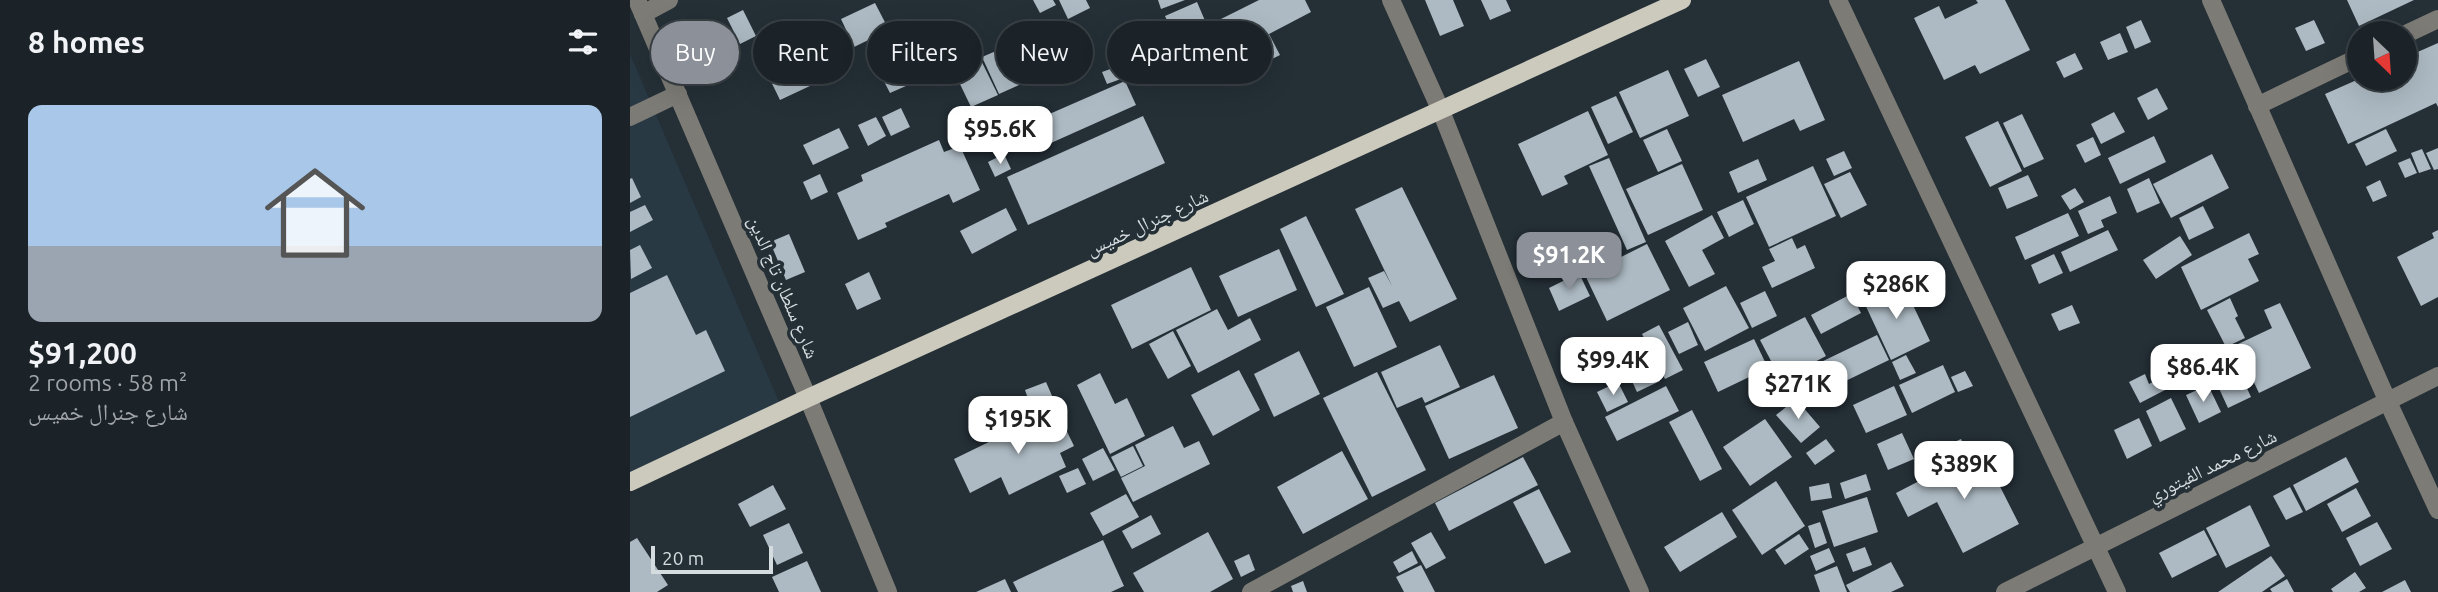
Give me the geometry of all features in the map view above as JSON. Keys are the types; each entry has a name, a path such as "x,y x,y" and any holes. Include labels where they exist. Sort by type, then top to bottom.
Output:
{"main road":[{"name":"شارع جنرال خميس","path":"630,482 808,398 1682,0"}],"street":[{"path":"640,7 669,0"},
{"path":"1391,0 1441,111 1564,422 1640,592"},
{"path":"1838,0 2117,592"},
{"path":"2211,0 2438,510"},
{"name":"شارع سلطان تاج الدين","path":"640,7 888,592"},
{"path":"2417,29 2438,19"},
{"path":"2257,106 2347,63"},
{"path":"630,117 678,94"},
{"name":"شارع محمد الفيتوري","path":"2005,592 2438,376"},
{"path":"1251,592 1564,422"}],"shaded area":[{"path":"630,54 780,404 630,474"}],"building":[{"path":"1033,0 1053,0 1056,5 1040,13"},
{"path":"1059,0 1086,0 1090,8 1068,19"},
{"path":"1158,0 1185,0 1161,9"},
{"path":"1259,0 1305,0 1311,12 1272,32 1272,21 1221,19"},
{"path":"1425,0 1453,0 1464,26 1440,36"},
{"path":"1481,0 1506,0 1511,11 1490,20"},
{"path":"1976,0 2005,0 2030,50 1980,74 1975,65 1944,80 1914,18 1939,6 1945,19 1978,3"},
{"path":"2347,0 2414,0 2370,21 2357,21"},
{"path":"1197,2 1205,21 1167,21 1165,16"},
{"path":"875,3 884,21 867,21 867,41 854,47 853,21 841,19"},
{"path":"743,10 753,30 753,38 740,44 739,21 728,21 727,18"},
{"path":"2141,20 2151,42 2135,49 2126,27"},
{"path":"2314,20 2325,43 2306,51 2295,28"},
{"path":"2120,33 2128,52 2108,60 2100,42"},
{"path":"1272,40 1280,55 1272,59"},
{"path":"2438,43 2438,107 2436,103 2348,144 2325,94 2347,84 2347,91 2417,91 2417,52"},
{"path":"996,51 996,84 1019,85 999,94 982,57"},
{"path":"2075,53 2083,69 2064,78 2056,62"},
{"path":"1706,59 1720,87 1698,97 1684,69"},
{"path":"1799,61 1825,120 1800,131 1794,119 1743,142 1722,95"},
{"path":"982,62 998,95 971,107 960,84 982,84"},
{"path":"1107,70 1107,84 1102,72"},
{"path":"1668,70 1689,116 1640,138 1619,92"},
{"path":"772,84 814,84 780,100"},
{"path":"885,84 910,84 890,93"},
{"path":"1118,84 1126,84 1136,105 1042,147 1031,122"},
{"path":"2157,88 2168,109 2148,120 2137,98"},
{"path":"1616,96 1633,132 1608,144 1591,107"},
{"path":"901,108 910,127 891,136 882,117"},
{"path":"1588,111 1608,155 1564,176 1568,184 1542,196 1518,144"},
{"path":"2114,112 2125,132 2101,144 2091,124"},
{"path":"2022,114 2044,159 2024,168 2003,123"},
{"path":"1143,116 1165,163 1028,225 1007,177"},
{"path":"876,117 886,136 868,146 858,125"},
{"path":"1998,121 2022,171 1990,187 1965,137"},
{"path":"839,128 849,148 813,165 803,145"},
{"path":"1667,129 1682,161 1658,172 1643,140"},
{"path":"2386,129 2397,151 2366,166 2355,144"},
{"path":"2154,136 2166,162 2120,184 2108,158"},
{"path":"2093,137 2101,155 2085,163 2076,145"},
{"path":"939,140 944,152 960,146 980,190 953,203 949,194 885,223 887,227 858,240 837,193 863,181 861,175"},
{"path":"2438,148 2438,169 2434,170 2426,153"},
{"path":"2422,149 2431,169 2419,173 2411,153"},
{"path":"1844,151 1852,168 1834,176 1826,159"},
{"path":"1004,154 1011,169 995,177 988,162"},
{"path":"2212,154 2229,188 2171,218 2153,184"},
{"path":"1609,158 1646,242 1627,250 1589,166"},
{"path":"2410,158 2417,173 2405,178 2398,163"},
{"path":"1758,159 1767,180 1738,193 1729,172"},
{"path":"1682,164 1703,210 1648,235 1626,189"},
{"path":"1813,166 1836,216 1769,247 1746,197"},
{"path":"1850,172 1867,205 1841,218 1824,184"},
{"path":"820,174 828,192 811,200 803,182"},
{"path":"2028,175 2038,196 2007,209 1998,188"},
{"path":"632,178 641,197 630,203 630,179"},
{"path":"2149,178 2160,203 2137,213 2127,189"},
{"path":"2380,180 2387,196 2373,202 2366,187"},
{"path":"1402,187 1457,299 1410,322 1399,301 1383,308 1368,278 1384,271 1392,286 1355,209"},
{"path":"2075,188 2084,202 2070,210 2061,196"},
{"path":"2110,196 2117,213 2101,220 2104,227 2088,234 2078,211"},
{"path":"1743,200 1754,224 1729,237 1717,212"},
{"path":"645,205 653,220 630,232 630,212"},
{"path":"2203,206 2214,228 2189,240 2179,218"},
{"path":"1006,208 1017,230 972,254 960,231"},
{"path":"2068,213 2079,236 2025,260 2015,237"},
{"path":"1712,215 1724,238 1702,250 1715,274 1689,287 1665,241"},
{"path":"1306,216 1344,294 1316,307 1280,229"},
{"path":"2108,230 2118,250 2070,272 2061,252"},
{"path":"2438,230 2438,297 2421,306 2397,257 2434,238 2432,233"},
{"path":"2249,233 2259,254 2248,259 2259,281 2201,310 2181,267"},
{"path":"789,234 805,272 786,280 770,242"},
{"path":"2180,236 2192,255 2156,279 2143,260"},
{"path":"1792,238 1797,249 1805,245 1815,268 1772,288 1762,267 1775,261 1769,249"},
{"path":"1647,244 1670,290 1607,321 1585,275"},
{"path":"640,245 652,268 631,279 630,250"},
{"path":"1279,249 1297,290 1238,317 1219,276"},
{"path":"2054,254 2063,273 2039,284 2031,265"},
{"path":"1191,267 1211,310 1132,349 1111,305"},
{"path":"869,272 881,299 857,310 845,284"},
{"path":"1579,273 1590,296 1559,311 1549,288"},
{"path":"667,275 696,335 706,330 725,371 630,417 630,293"},
{"path":"1902,282 1930,341 1891,360 1863,300"},
{"path":"1726,286 1749,328 1705,351 1683,308"},
{"path":"1369,287 1397,347 1354,367 1326,307"},
{"path":"1765,291 1777,316 1752,328 1740,303"},
{"path":"1851,294 1861,313 1821,334 1811,315"},
{"path":"2230,298 2238,316 2235,318 2245,338 2226,347 2207,310"},
{"path":"2280,303 2311,368 2259,393 2236,345 2272,328 2264,310"},
{"path":"2072,305 2080,323 2059,331 2051,314"},
{"path":"1217,309 1228,330 1250,318 1261,340 1198,373 1176,330"},
{"path":"1805,317 1826,356 1781,380 1760,340"},
{"path":"1688,322 1698,345 1679,354 1668,332"},
{"path":"1659,325 1683,370 1665,379 1642,334"},
{"path":"1173,331 1191,366 1168,379 1149,344"},
{"path":"1877,335 1889,360 1831,388 1819,363"},
{"path":"1754,339 1768,368 1718,392 1704,362"},
{"path":"1642,342 1660,381 1637,392 1619,353"},
{"path":"1440,345 1460,387 1425,403 1422,397 1397,408 1381,372"},
{"path":"1299,351 1320,394 1274,417 1254,374"},
{"path":"1906,355 1916,373 1900,380 1892,362"},
{"path":"2234,360 2251,397 2228,408 2211,371"},
{"path":"1943,365 1955,392 1912,413 1899,385"},
{"path":"1239,370 1260,410 1213,436 1191,395"},
{"path":"1965,371 1973,386 1958,392 1951,377"},
{"path":"1377,372 1426,470 1372,497 1323,398"},
{"path":"1100,373 1115,404 1127,398 1145,436 1110,454 1077,385"},
{"path":"2145,374 2149,384 2160,378 2165,390 2140,403 2129,382"},
{"path":"1494,375 1518,428 1449,459 1425,406"},
{"path":"1046,382 1056,405 1033,413 1025,390"},
{"path":"1618,382 1628,402 1607,412 1597,392"},
{"path":"2208,385 2221,412 2199,423 2186,395"},
{"path":"1666,386 1679,411 1617,441 1605,417"},
{"path":"1894,386 1907,415 1866,433 1853,405"},
{"path":"2171,398 2186,429 2160,442 2146,411"},
{"path":"1796,399 1820,427 1801,443 1776,415"},
{"path":"1056,409 1074,446 1060,453 1066,467 1009,495 1001,477 970,493 954,459"},
{"path":"1692,410 1722,469 1700,481 1669,422"},
{"path":"2139,418 2152,446 2127,459 2114,430"},
{"path":"1765,419 1792,457 1750,486 1723,447"},
{"path":"1173,426 1184,448 1199,441 1210,464 1133,502 1121,478 1145,466 1135,445"},
{"path":"1902,433 1914,459 1888,470 1877,444"},
{"path":"1826,439 1835,451 1815,465 1806,453"},
{"path":"1961,439 1968,454 1955,461 1948,445"},
{"path":"1133,446 1143,466 1121,477 1111,457"},
{"path":"1103,448 1115,470 1093,481 1082,459"},
{"path":"1981,449 2019,524 1963,553 1937,502 1908,517 1896,493"},
{"path":"1342,451 1368,499 1303,534 1277,487"},
{"path":"1523,457 1538,485 1449,531 1435,503"},
{"path":"2346,457 2359,482 2306,511 2293,485"},
{"path":"1078,468 1086,484 1067,493 1059,476"},
{"path":"1866,474 1871,490 1845,499 1840,483"},
{"path":"1776,481 1805,526 1762,555 1732,510"},
{"path":"1829,483 1832,498 1811,501 1809,487"},
{"path":"773,485 786,509 750,527 738,504"},
{"path":"2290,487 2303,512 2286,520 2273,496"},
{"path":"2356,488 2371,516 2342,532 2327,504"},
{"path":"1539,489 1571,552 1545,564 1513,502"},
{"path":"1126,494 1139,517 1103,536 1090,513"},
{"path":"1867,497 1878,532 1834,547 1822,511"},
{"path":"2250,505 2270,546 2226,568 2206,528"},
{"path":"1722,512 1737,537 1680,572 1664,547"},
{"path":"1151,515 1161,534 1132,549 1122,531"},
{"path":"1820,522 1827,543 1815,548 1808,526"},
{"path":"2377,522 2392,549 2360,566 2346,538"},
{"path":"789,523 803,553 777,565 763,535"},
{"path":"2204,530 2217,555 2172,578 2159,553"},
{"path":"1208,532 1233,579 1210,592 1144,592 1133,573"},
{"path":"1431,532 1446,558 1426,569 1411,543"},
{"path":"1799,534 1809,549 1785,565 1775,550"},
{"path":"637,538 668,585 657,592 630,592 630,542"},
{"path":"1103,540 1124,586 1111,592 1018,592 1013,582"},
{"path":"1865,547 1872,565 1853,572 1846,554"},
{"path":"1829,548 1835,562 1816,571 1810,556"},
{"path":"1412,551 1418,563 1399,573 1393,562"},
{"path":"1249,554 1255,570 1241,577 1234,561"},
{"path":"2271,556 2285,576 2262,592 2218,592"},
{"path":"807,561 821,592 779,592 772,577"},
{"path":"1891,562 1904,586 1891,592 1850,592 1846,585"},
{"path":"1421,565 1435,592 1404,592 1396,577"},
{"path":"1837,566 1847,592 1820,592 1814,575"},
{"path":"2355,572 2366,588 2359,592 2333,592 2331,589"},
{"path":"1005,579 1011,592 976,592"},
{"path":"2287,579 2294,592 2272,592 2270,589"},
{"path":"2405,580 2411,592 2382,592"},
{"path":"1303,581 1307,592 1293,592 1291,586"}]}
